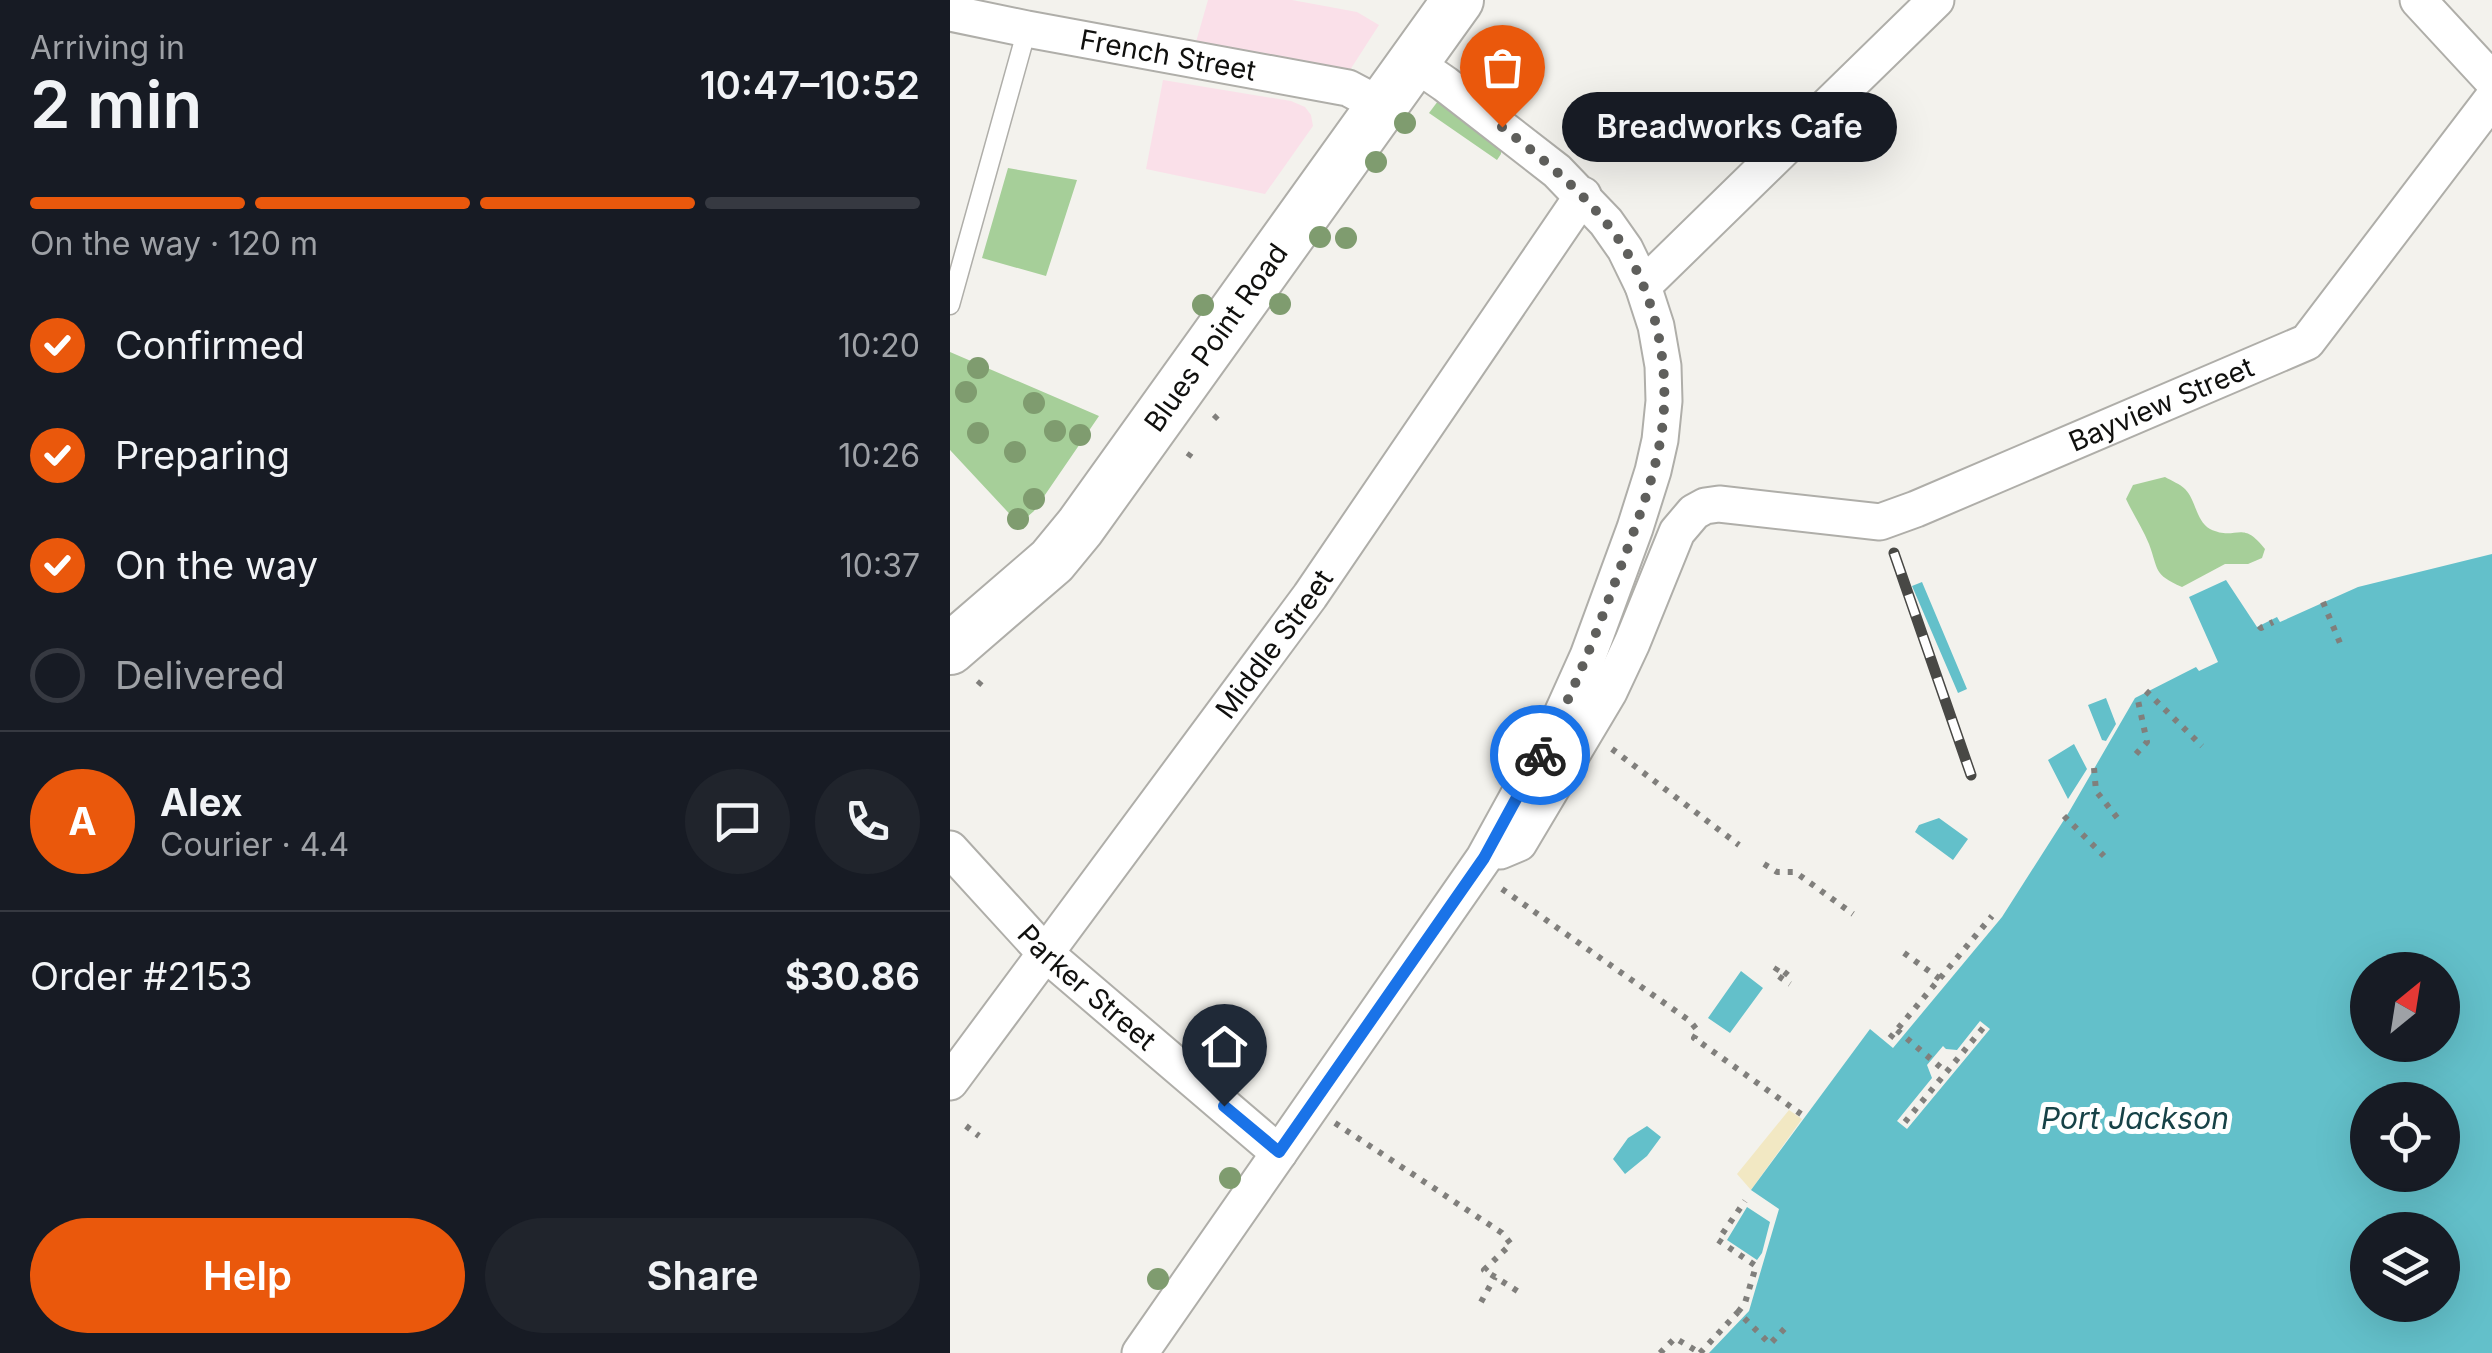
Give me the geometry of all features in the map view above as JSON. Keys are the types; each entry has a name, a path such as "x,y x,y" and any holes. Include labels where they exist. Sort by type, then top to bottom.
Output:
{"street":[{"name":"Blues Point Road","path":"971,670 1080,528 1458,0"},
{"path":"1643,286 1936,0"},
{"path":"2418,0 2492,80"},
{"name":"French Street","path":"950,12 1348,88 1382,106"},
{"path":"1140,1353 1279,1152 1493,874 1588,656 1653,472 1662,420 1663,366 1656,326 1626,249 1582,196 1525,145 1413,62"},
{"name":"Bayview Street","path":"1493,874 1519,843 1609,692 1677,532 1694,512 1720,504 1880,522 2307,342 2492,99"},
{"name":"Middle Street","path":"950,1082 1310,596 1582,196"},
{"name":"Parker Street","path":"950,849 1045,953 1279,1152"}],"lane":[{"path":"950,304 1027,29"}],"path":[{"path":"2324,606 2338,640"},
{"path":"2259,626 2274,622"},
{"path":"2146,691 2202,746"},
{"path":"2137,696 2147,741"},
{"path":"2136,754 2156,731"},
{"path":"1604,744 1739,845"},
{"path":"2094,768 2096,791 2120,820"},
{"path":"2064,816 2104,856"},
{"path":"1764,864 1777,872 1795,872 1853,914"},
{"path":"1493,874 1690,1021 1698,1031 1694,1038 1801,1114"},
{"path":"1890,1038 1900,1032 1992,916"},
{"path":"1904,952 1940,980"},
{"path":"1788,974 1778,967 1774,974 1790,984"},
{"path":"1905,1122 1982,1028"},
{"path":"1900,1032 1946,1072"},
{"path":"1335,1123 1502,1233 1511,1244 1484,1270 1519,1292"},
{"path":"966,1126 979,1136"},
{"path":"1660,1353 1675,1338 1700,1353 1745,1303 1756,1266 1718,1240 1745,1201"},
{"path":"1480,1302 1492,1277"},
{"path":"1738,1312 1770,1344 1787,1326"}],"shaded area":[{"path":"1208,0 1292,0 1357,12 1379,25 1350,70 1196,42"},
{"path":"1163,80 1291,101 1305,107 1313,126 1265,194 1146,169"}],"green space":[{"path":"1441,97 1501,147 1497,160 1429,113"},
{"path":"1008,168 1077,180 1046,276 982,258"},
{"path":"950,352 1099,416 1034,511 1019,524 950,450"},
{"path":"2165,477 2185,489 2205,525 2219,532 2250,535 2265,549 2262,558 2248,564 2225,564 2182,587 2161,575 2126,499 2133,485"}],"sand":[{"path":"1789,1110 1802,1119 1751,1190 1737,1174"}],"water":[{"name":"Port Jackson","path":"2492,554 2492,1353 1709,1353 1749,1311 1779,1209 1751,1190 1870,1029 1893,1048 2002,917 2135,698 2196,667 2199,671 2218,662 2189,597 2226,580 2257,627 2277,617 2280,622 2358,587"},
{"path":"1922,582 1967,689 1958,693 1912,586"},
{"path":"2106,698 2116,724 2106,741 2102,740 2088,705"},
{"path":"2074,744 2087,769 2068,799 2048,760"},
{"path":"1939,818 1968,839 1953,860 1915,832 1919,825"},
{"path":"1741,971 1763,988 1730,1033 1708,1018"},
{"path":"1647,1126 1661,1137 1647,1156 1625,1174 1613,1159 1628,1138"},
{"path":"1747,1207 1770,1222 1757,1260 1727,1240"}],"pier":[{"path":"1980,1021 1990,1029 1907,1129 1897,1121 1932,1078 1927,1065 1943,1046 1957,1050"}],"railway":[{"path":"1894,553 1971,775"}],"way so far":[{"path":"1502,127 1557,171 1626,249 1656,326 1663,366 1664,400 1653,472 1588,656 1540,755"}],"place":[{"name":"Breadworks Cafe","path":"1502,127"}],"route":[{"path":"1224,1106 1279,1152 1484,858 1540,755"}]}
